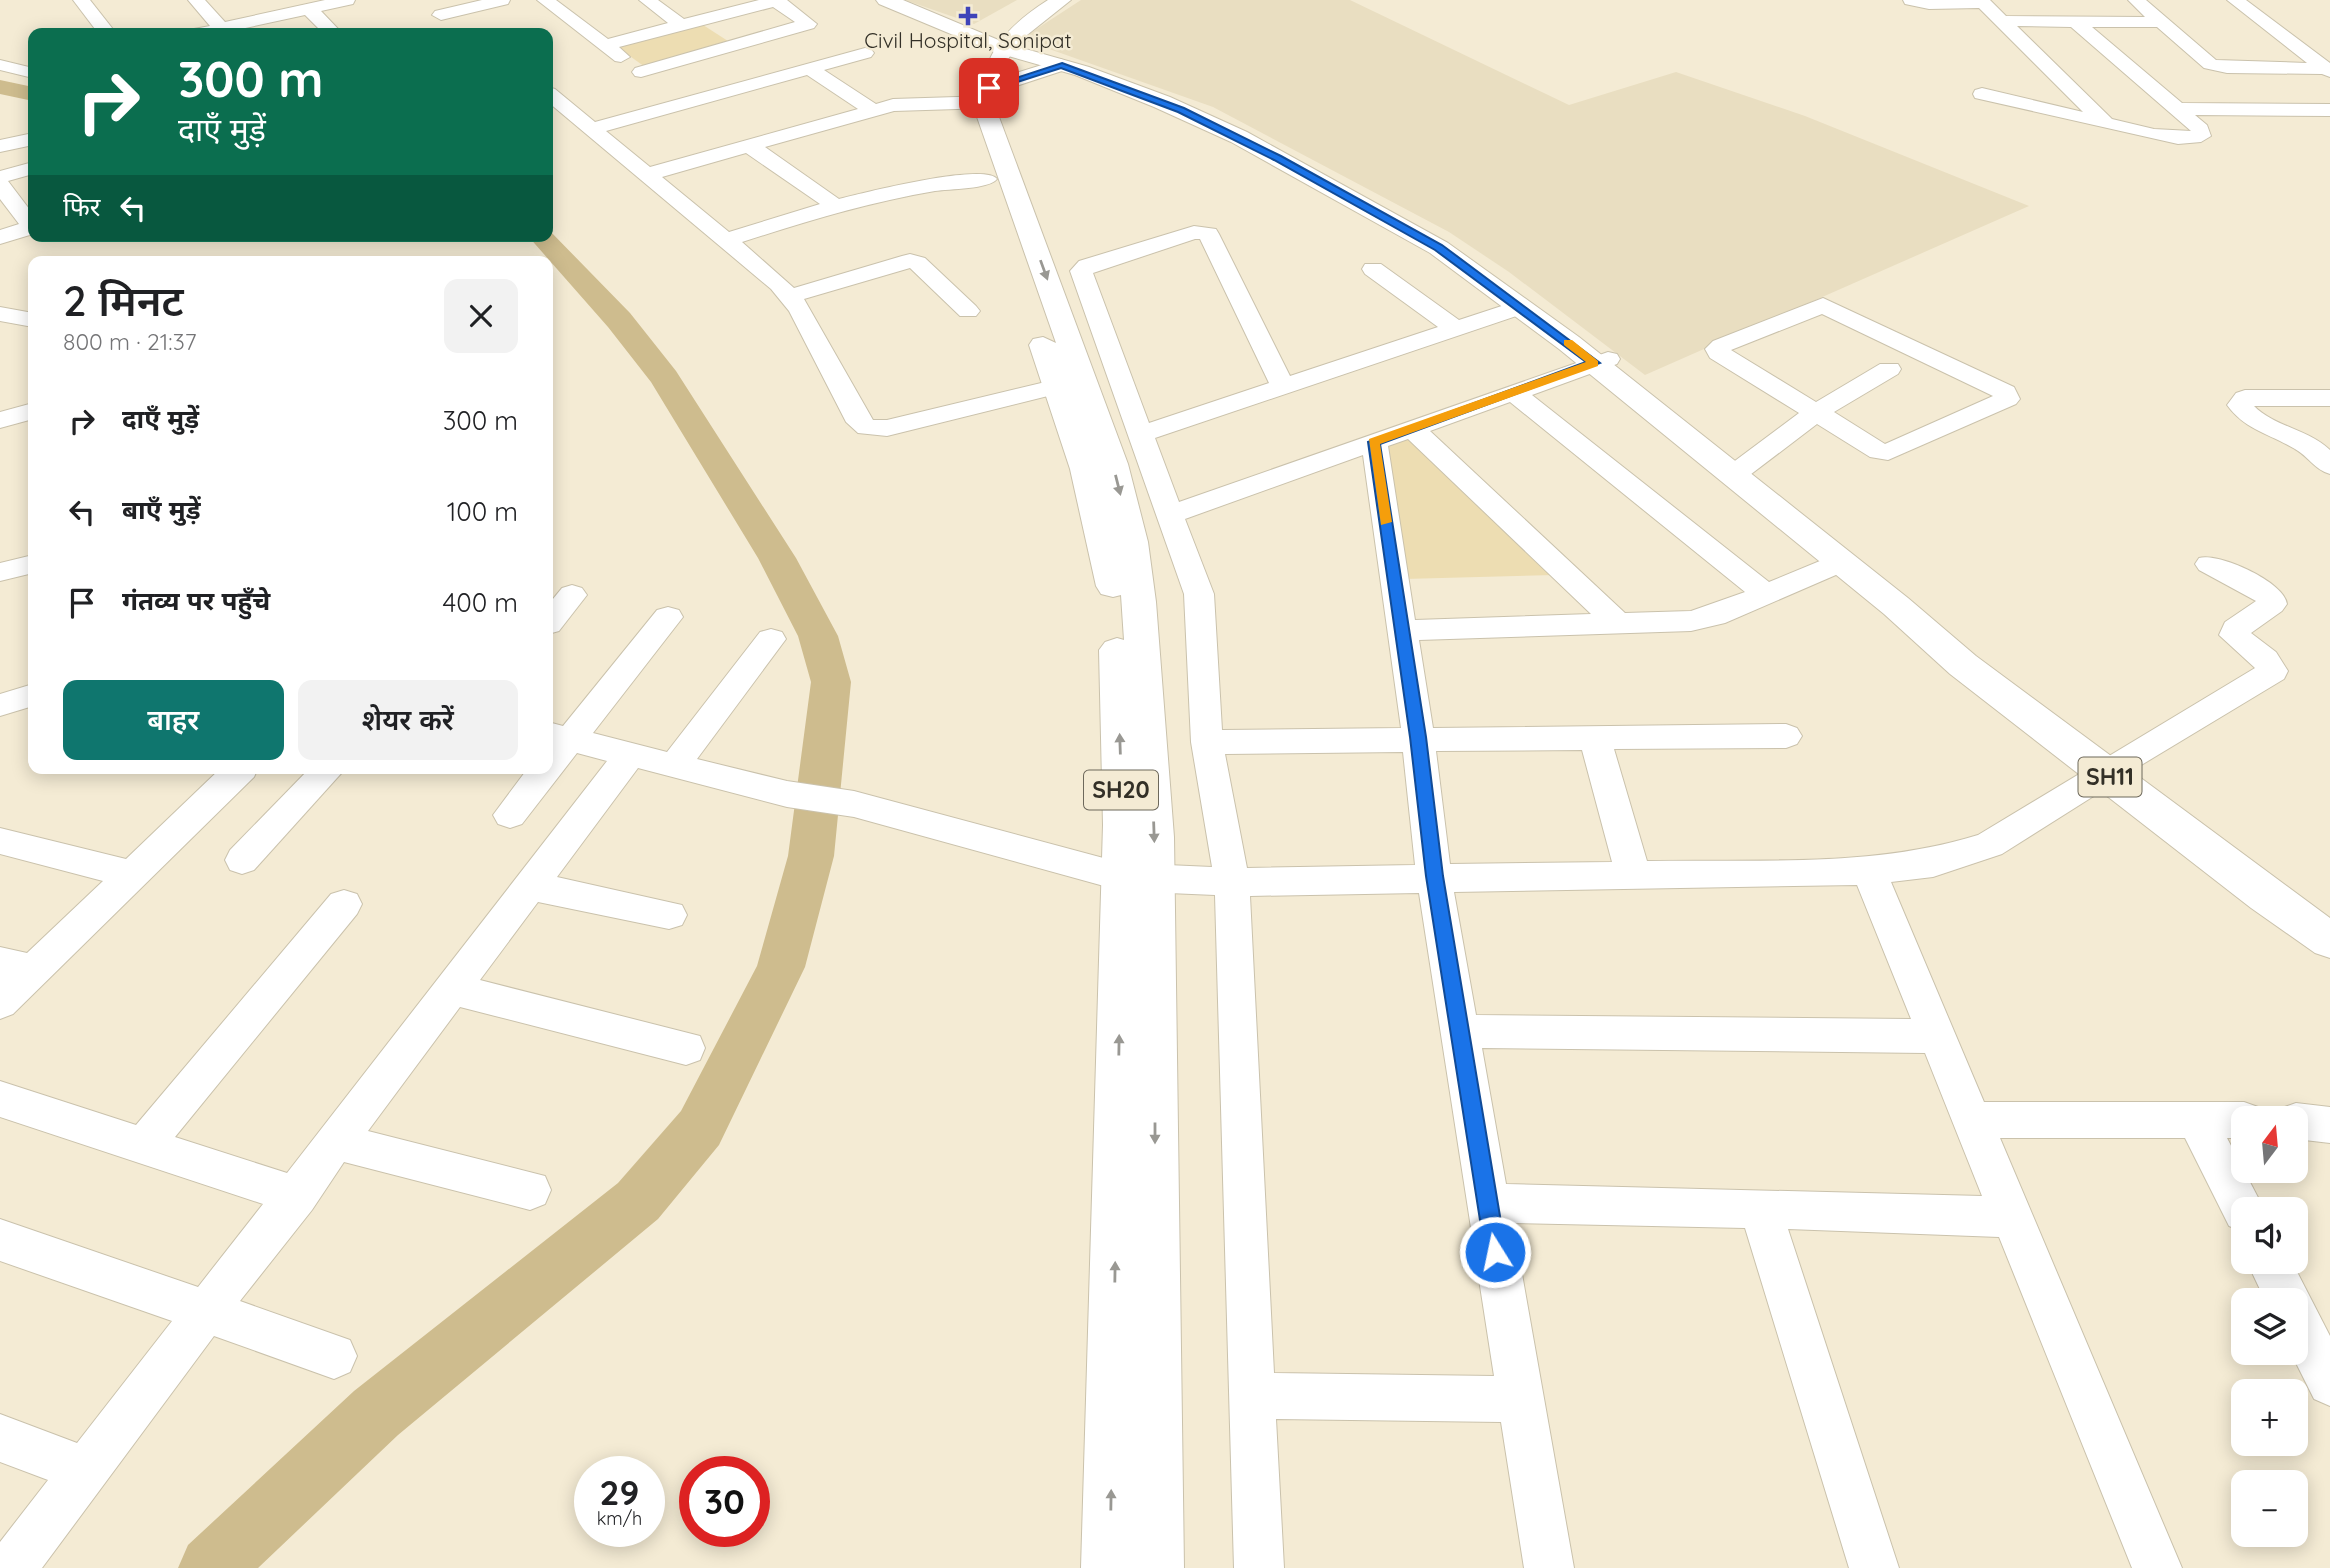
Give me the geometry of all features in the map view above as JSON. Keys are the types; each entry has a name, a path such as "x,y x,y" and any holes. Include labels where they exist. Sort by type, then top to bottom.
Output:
{"main road":[{"path":"886,0 989,41 1041,0"},
{"name":"SH20","path":"1061,0 989,41 983,98 987,179 1070,384 1113,464 1132,542 1139,601 1138,878 1155,1568"},
{"name":"SH11","path":"989,41 1162,102 1239,137 1439,248 1520,307 1575,340"},
{"name":"SH11","path":"989,41 1090,67 1171,98 1249,133 1451,244 1575,340 1933,628 1963,665 2330,916"},
{"path":"983,98 1062,65"},
{"name":"SH20","path":"983,98 1070,384"},
{"name":"SH11","path":"1739,471 1842,562 1933,628"},
{"name":"SH11","path":"2113,767 2330,941"},
{"name":"SH20","path":"1110,1568 1138,878"}],"street":[{"path":"81,0 103,28"},
{"path":"196,0 221,28 347,0"},
{"path":"424,0 459,27"},
{"path":"441,15 502,0"},
{"path":"545,0 684,105"},
{"path":"647,0 681,24"},
{"path":"605,45 777,0 808,24 640,72"},
{"path":"1910,0 1929,4 1982,2 2107,124"},
{"path":"2136,0 2217,66 2327,71"},
{"path":"2235,0 2327,71"},
{"path":"309,9 328,28"},
{"path":"2000,21 2162,22"},
{"path":"1982,94 2178,138 2201,136 2200,129 2180,109 2076,22"},
{"path":"2290,42 2317,42"},
{"path":"592,129 864,53"},
{"path":"0,65 28,73"},
{"path":"810,69 873,110"},
{"path":"553,97 649,174 790,296 800,309 859,422 867,428 887,428 1070,384"},
{"path":"649,174 873,110 911,103 983,98"},
{"path":"2180,109 2330,110"},
{"path":"0,146 28,140"},
{"path":"750,146 834,205"},
{"path":"0,177 28,169"},
{"path":"726,240 834,205 911,187 987,179"},
{"path":"0,186 28,222"},
{"path":"0,237 28,228"},
{"path":"1259,1568 1232,882 1207,742 1199,594 1172,513 1081,276 1087,266 1194,232 1208,234 1283,386"},
{"path":"790,296 910,261 917,263 968,311"},
{"path":"1373,269 1456,329"},
{"path":"1823,305 2008,395 2007,399 1888,452 1872,449 1815,413 1731,362 1717,349 1815,306 1823,305"},
{"path":"1141,434 1520,307"},
{"path":"0,314 28,319"},
{"path":"1172,513 1601,361"},
{"path":"1739,471 1815,413 1889,369"},
{"path":"1513,392 1767,595"},
{"path":"2330,398 2258,396 2245,398 2240,405 2246,414 2263,425 2301,440 2330,466"},
{"path":"0,420 28,412"},
{"path":"1412,428 1618,623"},
{"path":"1374,442 1418,737 1434,876 1549,1568"},
{"path":"1401,630 1691,621 1714,616 1842,562"},
{"path":"668,617 559,737 787,794 880,811 1138,878 1232,882 1434,876 1869,871 1933,863 1990,845 2273,671 2265,659 2234,635 2236,629 2272,604 2272,599 2255,586 2209,564"},
{"path":"0,572 28,565"},
{"path":"553,618 572,595"},
{"path":"676,765 771,639"},
{"path":"0,705 28,697"},
{"path":"1207,742 1418,737 1786,736"},
{"path":"1595,738 1633,874"},
{"path":"11,1568 297,1196 630,755"},
{"path":"0,1003 17,966 134,875 236,774"},
{"path":"242,860 324,774"},
{"path":"510,815 542,774"},
{"path":"0,841 134,875"},
{"path":"1869,871 2157,1568"},
{"path":"530,886 669,915"},
{"path":"145,1144 344,904"},
{"path":"451,989 687,1048"},
{"path":"1461,1031 1935,1036"},
{"path":"0,1099 145,1144 297,1196"},
{"path":"2196,1119 2236,1197"},
{"path":"1971,1120 2231,1120"},
{"path":"2308,1122 2330,1125"},
{"path":"338,1142 530,1190"},
{"path":"1487,1203 1760,1208 2011,1217"},
{"path":"1760,1208 1874,1568"},
{"path":"0,1240 206,1314 334,1356"},
{"path":"2308,1340 2330,1383"},
{"path":"1252,1396 1521,1399"},
{"path":"0,1438 85,1470"}],"shaded area":[{"name":"Civil Hospital, Sonipat","path":"905,0 1017,0 974,24"},
{"path":"1081,0 1350,0 1569,105 1676,72 1805,116 2029,206 1645,375 1509,272 1449,232 1213,107 1021,39"},
{"path":"700,23 731,43 645,67 616,46"},
{"path":"1413,438 1555,575 1404,579 1383,445"}],"waterway":[{"path":"0,87 28,93"},
{"path":"211,1568 376,1413 638,1201 700,1128 781,967 811,856 831,682 818,636 777,558 665,378 619,320 548,242"}],"slow traffic":[{"path":"1385,522 1374,442 1594,363 1568,342"}],"place":[{"name":"Civil Hospital, Sonipat","path":"968,16"}],"route":[{"path":"989,88 1026,79 1062,65 1181,110 1316,178 1439,248 1594,363 1374,442 1418,737 1434,876 1495,1252"}]}
